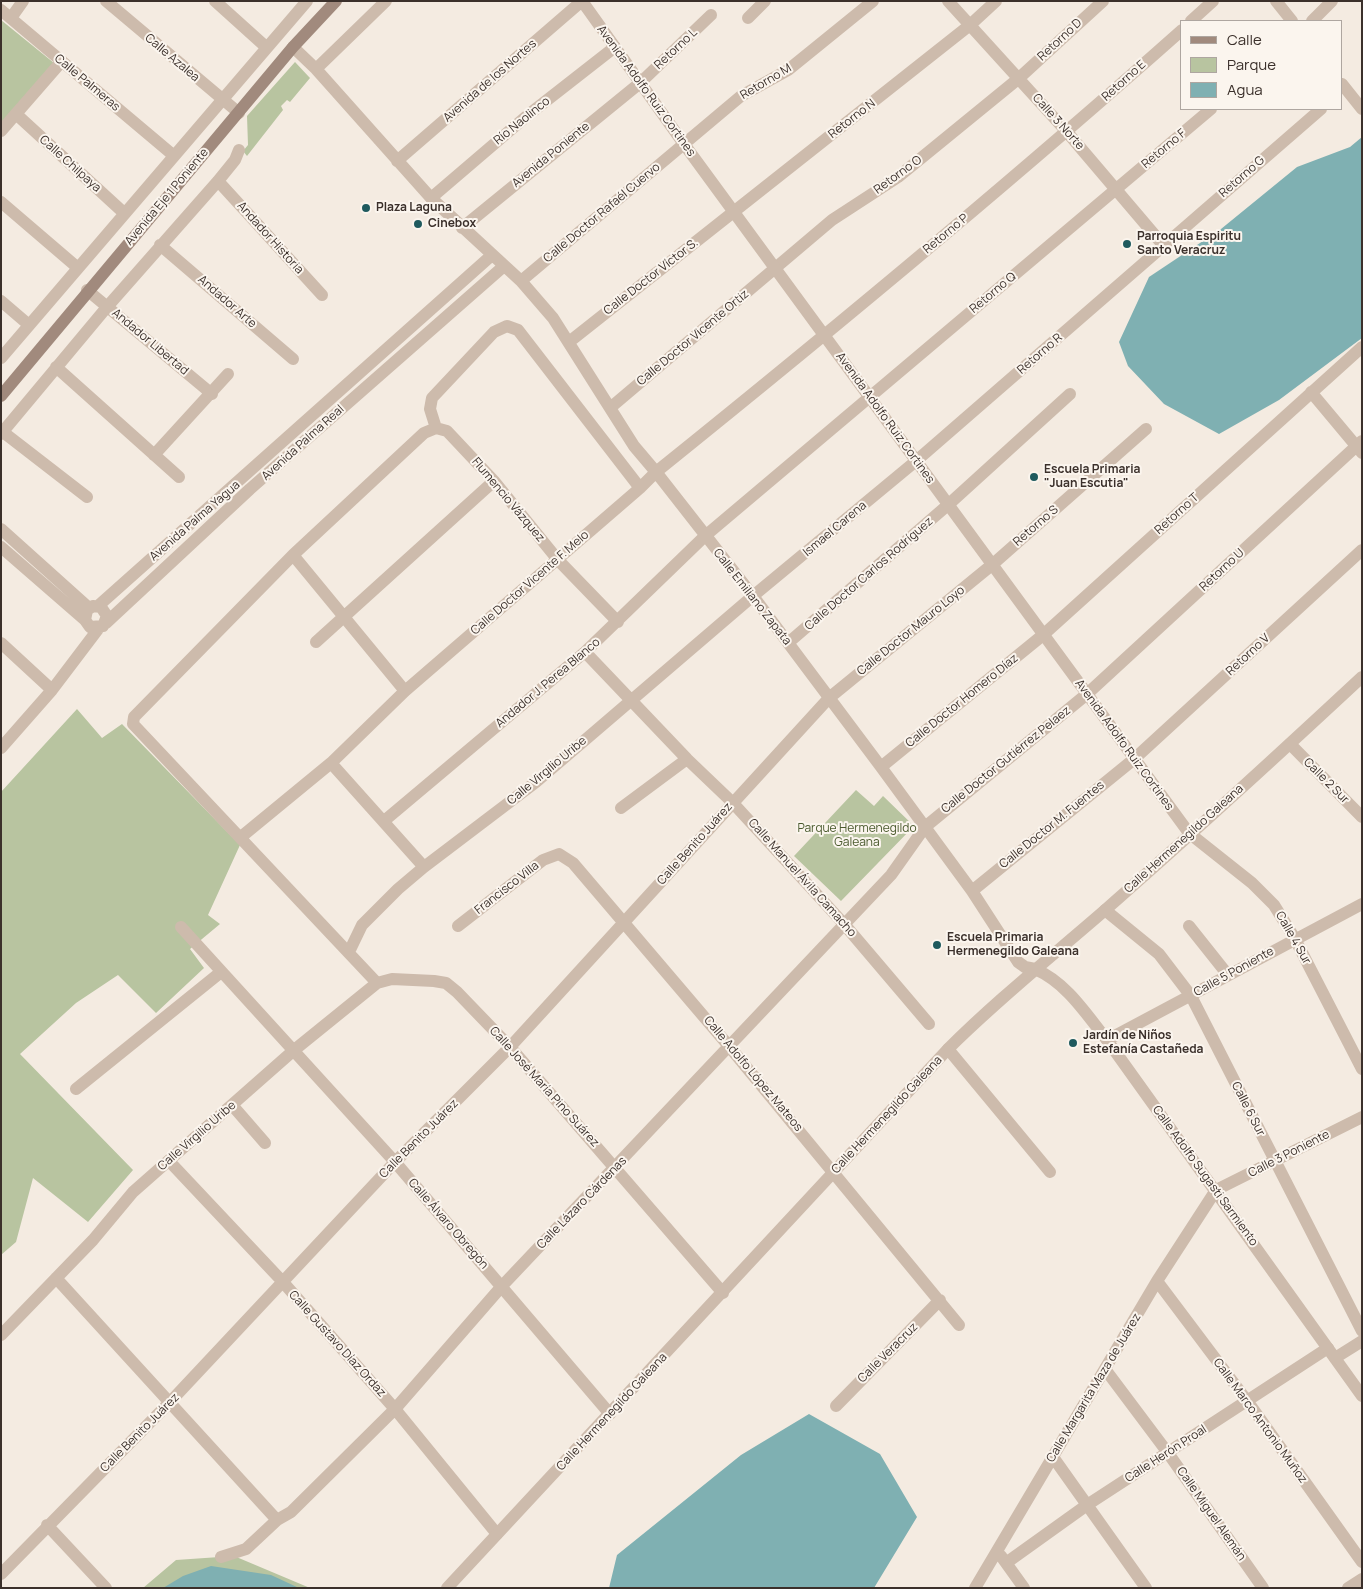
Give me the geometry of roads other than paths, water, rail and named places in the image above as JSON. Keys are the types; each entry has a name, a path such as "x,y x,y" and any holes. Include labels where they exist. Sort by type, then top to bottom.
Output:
{"main road":[{"name":"Avenida Eje 1 Poniente","path":"1,396 293,47 336,1"}],"street":[{"path":"6,14 23,1"},
{"name":"Calle Azalea","path":"106,1 239,113"},
{"path":"215,1 266,47"},
{"name":"Avenida Eje 1 Poniente","path":"1,358 307,1"},
{"path":"316,69 386,1"},
{"name":"Avenida Adolfo Ruiz Cortines","path":"582,1 775,269 1189,834"},
{"name":"Avenida de los Nortes","path":"397,160 582,1"},
{"path":"748,18 765,1"},
{"name":"Retorno M","path":"684,144 741,96 788,70 873,1"},
{"name":"Calle 3 Norte","path":"948,1 1067,132 1164,246"},
{"name":"Retorno N","path":"734,212 970,25 996,1"},
{"name":"Retorno D","path":"1018,79 1103,1"},
{"path":"1192,20 1214,1"},
{"path":"1276,1 1291,20"},
{"path":"1313,20 1332,1"},
{"name":"Calle Palmeras","path":"6,14 173,156"},
{"name":"Retorno L","path":"640,83 712,15"},
{"name":"Retorno E","path":"1067,132 1180,32"},
{"name":"Calle Emiliano Zapata","path":"293,47 316,69 431,198 521,281 552,318 634,446 753,596 882,767 972,891 1018,962 1025,967 1035,970"},
{"name":"Río Naolinco","path":"431,198 528,116 615,47"},
{"path":"1,131 62,61"},
{"name":"Retorno O","path":"775,269 832,220 898,177 1018,79"},
{"name":"Avenida Poniente","path":"462,228 640,83"},
{"path":"1343,87 1362,109"},
{"name":"Retorno F","path":"1116,189 1210,110"},
{"name":"Retorno G","path":"1164,246 1320,110"},
{"name":"Calle Chilpaya","path":"16,114 124,214"},
{"name":"Retorno P","path":"824,336 1067,132"},
{"name":"Calle Doctor Rafaél Cuervo","path":"521,281 684,144"},
{"name":"Avenida Eje 1 Poniente","path":"2,433 160,245 218,181 235,160 239,150"},
{"name":"Andador Historia","path":"218,181 322,296"},
{"name":"Retorno Q","path":"705,536 1116,189"},
{"path":"1,202 78,268"},
{"name":"Calle Doctor Víctor S.","path":"569,342 734,212"},
{"name":"Andador Arte","path":"160,245 293,359"},
{"name":"Retorno R","path":"916,461 1164,246"},
{"name":"Avenida Palma Yagua","path":"90,611 246,485 370,365 492,255"},
{"name":"Avenida Palma Real","path":"3,744 52,690 102,626 246,485 379,375 504,266"},
{"name":"Calle Doctor Vicente Ortiz","path":"610,408 775,269"},
{"name":"Andador Libertad","path":"88,290 212,394"},
{"path":"1,301 29,325"},
{"path":"377,983 133,724 132,720 294,555 424,433 436,428 430,409 432,398 494,332 507,326 518,330 640,488"},
{"name":"Calle Doctor Vicente F. Melo","path":"241,837 331,763 405,690 558,560 656,472 824,336"},
{"name":"Retorno T","path":"1043,635 1362,347"},
{"path":"370,365 379,375"},
{"path":"56,367 179,477"},
{"path":"154,455 212,394 228,374"},
{"path":"1311,392 1360,447"},
{"name":"Calle Doctor Carlos Rodríguez","path":"788,643 949,504 1070,394"},
{"name":"Flumencio Vázquez","path":"436,428 448,431 494,481 558,560 618,622"},
{"name":"Retorno S","path":"993,564 1146,429"},
{"path":"2,433 87,497"},
{"name":"Retorno U","path":"1087,694 1360,447"},
{"name":"Ismael Carena","path":"753,596 916,461"},
{"path":"316,642 494,481"},
{"path":"1,529 90,611 90,627 102,626 106,612 90,611 1,547"},
{"name":"Andador J. Perea Blanco","path":"384,821 585,652 705,536"},
{"name":"Retorno V","path":"1133,760 1362,550"},
{"path":"294,555 405,690"},
{"name":"Calle Doctor Mauro Loyo","path":"829,698 993,564"},
{"name":"Calle Virgilio Uribe","path":"349,952 362,925 424,867 536,782 753,596"},
{"name":"Calle Doctor Homero Díaz","path":"882,767 1043,635"},
{"path":"1,643 52,690"},
{"name":"Calle Manuel Ávila Camacho","path":"585,652 687,759 732,802 844,924 929,1024"},
{"name":"Calle Hermenegildo Galeana","path":"447,1588 948,1049 988,1010 1105,910 1362,677"},
{"name":"Calle Doctor Gutiérrez Pelaez","path":"925,827 1087,694"},
{"name":"Calle Benito Juárez","path":"1,1574 47,1525 170,1402 395,1162 510,1047 829,698"},
{"name":"Calle 2 Sur","path":"1290,744 1362,817"},
{"path":"620,808 687,759"},
{"name":"Calle Doctor M. Fuentes","path":"972,891 1133,760"},
{"path":"331,763 424,867"},
{"name":"Calle Lázaro Cárdenas","path":"221,1557 246,1549 277,1520 291,1512 395,1410 502,1286 616,1168 728,1044 891,875 925,827"},
{"name":"Calle 4 Sur","path":"1189,834 1252,883 1274,905 1295,939 1362,1069"},
{"name":"Calle Adolfo López Mateos","path":"559,854 574,863 728,1044 959,1325"},
{"name":"Francisco Villa","path":"458,926 543,860 559,854"},
{"name":"Calle 5 Poniente","path":"1107,1040 1362,904"},
{"name":"Calle 6 Sur","path":"1105,910 1159,954 1191,996 1362,1331"},
{"path":"1189,926 1228,975"},
{"name":"Calle Álvaro Obregón","path":"180,927 395,1162 610,1414"},
{"name":"Calle Adolfo Sugasti Sarmiento","path":"1035,970 1048,975 1071,994 1107,1040 1362,1396"},
{"path":"76,1089 221,972"},
{"name":"Calle José María Pino Suárez","path":"377,983 392,979 446,984 458,992 510,1047 723,1293"},
{"name":"Calle Virgilio Uribe","path":"1,1335 93,1240 133,1192 293,1051 377,983"},
{"path":"948,1049 1050,1172"},
{"path":"232,1105 265,1144"},
{"name":"Calle 3 Poniente","path":"1216,1190 1362,1117"},
{"name":"Calle Gustavo Díaz Ordaz","path":"169,1161 282,1281 395,1410 497,1534"},
{"name":"Calle Margarita Maza de Juárez","path":"975,1588 1157,1281 1216,1190"},
{"path":"56,1278 277,1520"},
{"name":"Calle Marco Antonio Muñoz","path":"1157,1281 1248,1402 1362,1562"},
{"name":"Calle Veracruz","path":"836,1406 940,1300"},
{"name":"Calle Herón Proal","path":"1006,1563 1087,1505 1248,1402 1331,1353 1362,1341"},
{"name":"Calle Miguel Alemán","path":"1105,1369 1168,1453 1262,1588"},
{"path":"1053,1457 1146,1588"},
{"path":"47,1525 106,1588"},
{"path":"996,1550 1024,1588"},
{"path":"1348,1588 1362,1579"}],"water":[{"path":"1362,137 1362,338 1279,400 1219,434 1164,404 1128,366 1119,342 1149,277 1221,229 1297,167 1350,147"},
{"path":"809,1414 880,1454 917,1517 874,1588 609,1588 617,1555 741,1455"},
{"path":"211,1566 271,1575 299,1588 163,1588 183,1576"}],"place":[{"name":"Plaza Laguna","path":"366,208"},
{"name":"Cinebox","path":"418,224"},
{"name":"Parroquia Espiritu Santo Veracruz","path":"1127,244"},
{"name":"Escuela Primaria \"Juan Escutia\"","path":"1034,477"},
{"name":"Escuela Primaria Hermenegildo Galeana","path":"937,945"},
{"name":"Jardín de Niños Estefanía Castañeda","path":"1073,1043"}],"park label":[{"name":"Parque Hermenegildo Galeana","path":"857,836"}]}
